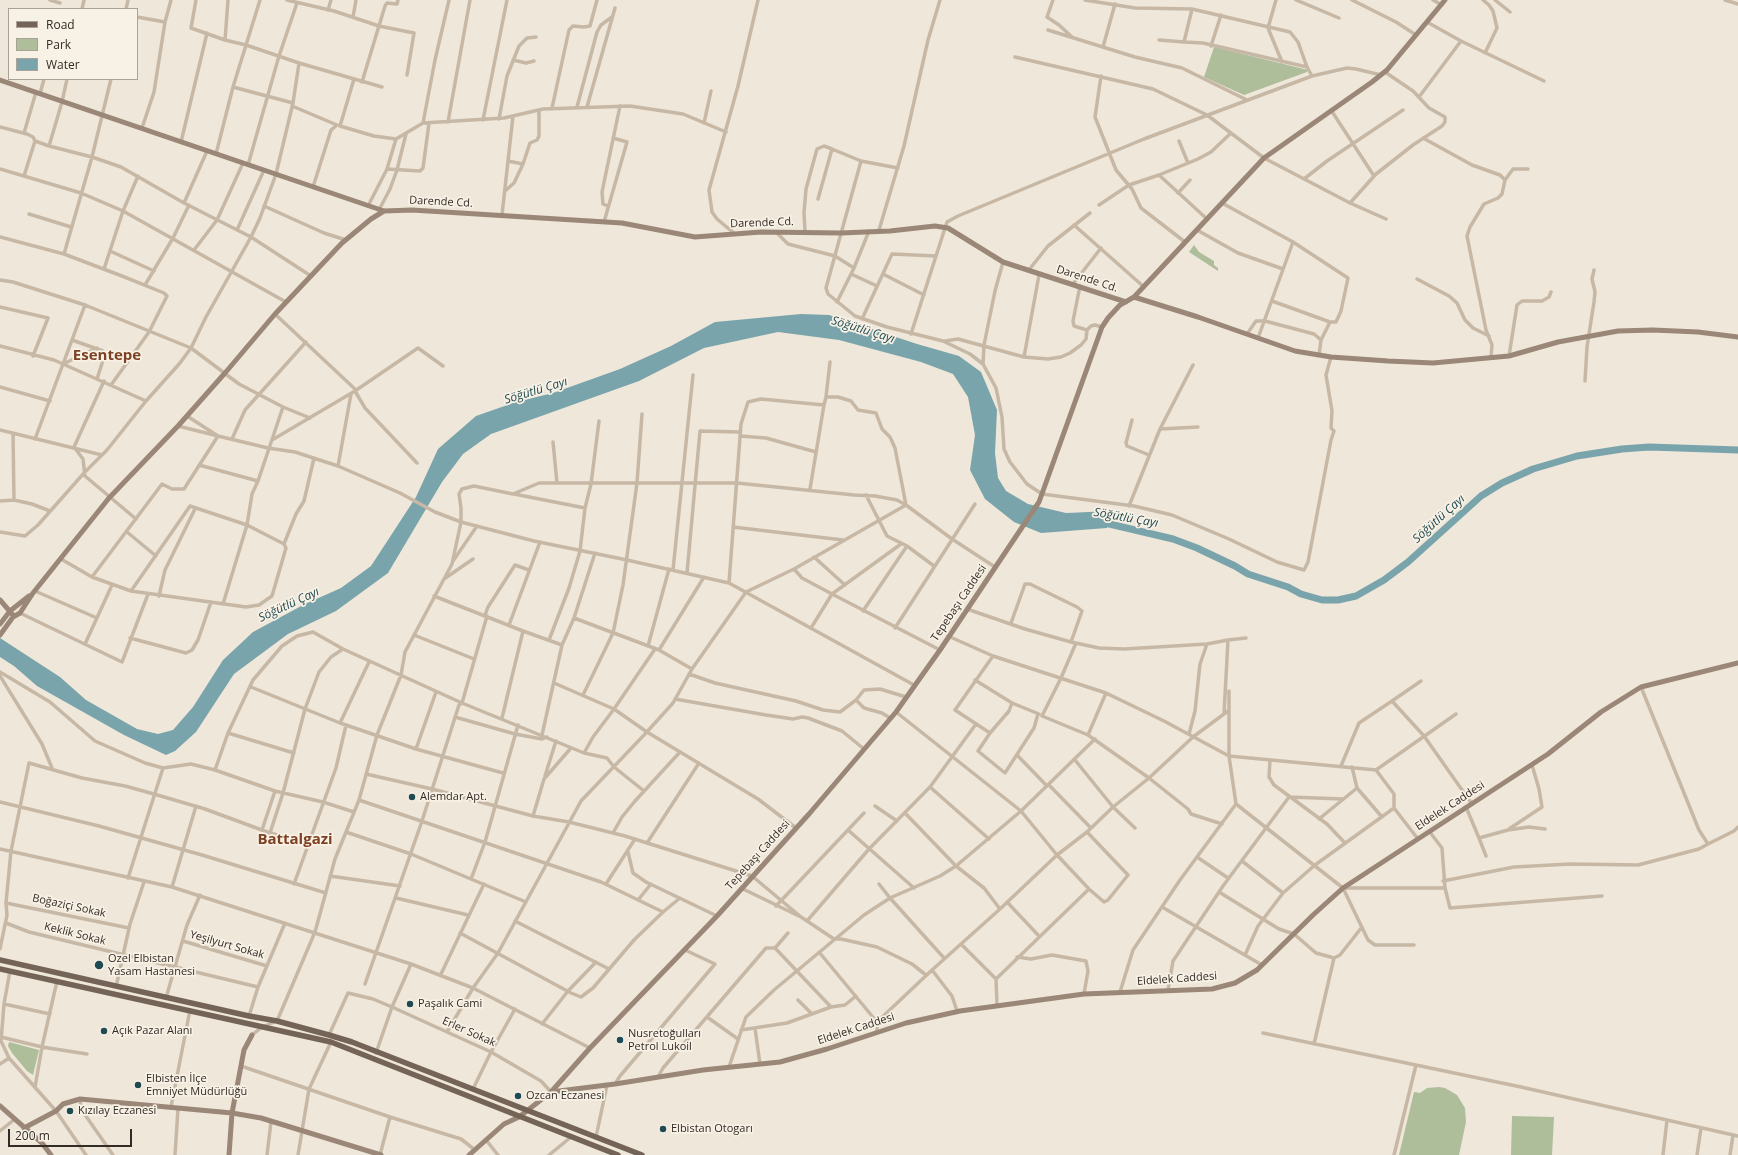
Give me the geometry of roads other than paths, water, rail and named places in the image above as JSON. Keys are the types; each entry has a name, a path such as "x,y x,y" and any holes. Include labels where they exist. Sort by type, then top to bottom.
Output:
{"main road":[{"path":"0,960 116,987 277,1021 329,1035 352,1042 376,1053 642,1155"},
{"path":"0,969 330,1042 618,1155"}],"street":[{"path":"50,0 60,3"},
{"path":"142,128 154,92 165,22 171,0"},
{"path":"196,0 191,28 354,80 382,87"},
{"path":"225,40 228,0"},
{"path":"216,154 233,87 260,0"},
{"path":"287,0 328,10 379,26 414,33 407,75"},
{"path":"328,10 331,0"},
{"path":"353,18 356,0"},
{"path":"362,82 385,6 388,3 397,4 398,0"},
{"path":"423,123 435,60 449,0"},
{"path":"448,122 470,0"},
{"path":"483,120 507,0"},
{"path":"552,108 569,30 572,26 590,26 597,0"},
{"path":"735,234 718,220 712,212 709,190 726,132 758,0"},
{"path":"879,230 898,168 928,40 940,0"},
{"path":"1053,0 1047,17 1059,25 1073,38"},
{"path":"1087,0 1136,8 1192,9 1290,32 1298,42 1312,76"},
{"path":"1276,0 1268,28 1282,62"},
{"path":"1296,0 1339,18"},
{"path":"1352,0 1396,22 1416,35"},
{"path":"1433,0 1444,2"},
{"path":"1483,0 1489,5 1497,28 1485,53"},
{"path":"1495,0 1510,12"},
{"path":"1725,0 1738,4"},
{"name":"Tepebaşı Caddesi","path":"469,1155 504,1124 519,1117 526,1110 551,1092 590,1048 717,916 796,828 896,712 940,650 1039,502 1102,327 1108,318 1120,305 1134,297 1144,287 1264,158 1383,73 1444,2"},
{"path":"194,250 218,220 245,164 268,97 296,3"},
{"path":"1103,46 1115,4"},
{"path":"587,107 615,8"},
{"path":"1184,42 1192,9"},
{"path":"1211,46 1221,15"},
{"path":"138,17 165,22"},
{"path":"577,108 597,32 601,24 612,17"},
{"path":"1427,22 1461,41 1544,81"},
{"path":"1048,30 1182,68 1247,100"},
{"path":"181,142 207,33"},
{"path":"499,119 507,76 513,60 523,41 527,38 536,37"},
{"path":"1159,40 1211,46 1307,67"},
{"path":"1419,97 1461,41"},
{"path":"1015,57 1153,89 1207,115 1264,158 1350,203 1386,219"},
{"path":"513,60 526,63 534,61"},
{"path":"0,532 25,536 38,525 102,455 191,348 206,317 252,237 264,206 276,174 300,63"},
{"path":"911,334 947,222 958,216 1109,153 1207,115 1312,76 1347,68 1383,73 1407,87 1434,112 1446,117 1442,126 1423,138 1374,176 1350,203"},
{"path":"1101,76 1095,117 1116,170 1128,185 1141,208 1185,242"},
{"path":"0,80 382,210"},
{"path":"24,133 44,80"},
{"path":"48,146 62,102 67,80"},
{"path":"64,254 92,157 111,80"},
{"path":"312,187 331,130 338,125 354,80"},
{"path":"233,87 292,105 338,125 374,136 396,139 423,123 499,119 552,108 620,106 630,106 683,114 726,132"},
{"path":"704,123 711,91"},
{"path":"608,206 603,204 602,192 620,106"},
{"path":"505,191 514,182 523,164 530,143 537,140 539,136 539,110"},
{"path":"1331,110 1374,176"},
{"path":"1304,179 1403,110"},
{"path":"502,215 513,116"},
{"path":"387,169 420,171 423,168 429,123"},
{"path":"0,127 24,133 33,137 35,141 48,146 92,157 121,167 184,203 252,237 311,276"},
{"path":"1099,205 1128,185 1159,175 1211,152 1231,133"},
{"path":"2,626 20,613 34,592 109,498 178,426 275,314 346,240 382,210 398,170 406,134"},
{"path":"604,222 627,142 613,138"},
{"path":"1423,138 1472,165 1500,175 1505,180"},
{"path":"368,206 387,169 396,139"},
{"path":"24,176 35,141"},
{"path":"1179,141 1188,163"},
{"path":"805,231 804,213 806,189 817,149 824,146 861,161 898,168"},
{"path":"818,199 832,149"},
{"path":"184,203 207,151"},
{"path":"508,161 523,164"},
{"path":"861,161 826,288 828,294 836,302 862,319 911,334 943,341 970,354 983,364 996,388 1002,417 1004,450 1010,462 1027,484 1042,494 1130,506 1182,518 1277,562 1304,570 1308,562 1334,431 1331,428 1332,412 1326,375 1331,356"},
{"path":"0,169 81,194 123,211 286,302"},
{"path":"1491,356 1492,345 1484,322 1467,236 1470,226 1484,204 1498,198 1502,194 1505,180 1513,170 1528,169"},
{"path":"237,230 264,170"},
{"path":"1159,175 1207,219"},
{"path":"104,269 123,211 138,176"},
{"path":"1178,192 1190,180"},
{"path":"1222,202 1293,242 1348,278 1341,311 1336,322 1330,322 1272,302"},
{"path":"145,285 173,238 189,205"},
{"path":"264,206 324,233 346,240"},
{"name":"Darende Cd.","path":"382,210 412,210 622,223 695,237 805,231 890,231 935,226 945,228 1003,262 1039,275 1074,284 1126,302"},
{"path":"1028,271 1048,246 1090,213"},
{"path":"28,214 71,227"},
{"path":"1074,225 1144,287"},
{"path":"1197,230 1238,253 1284,269"},
{"path":"836,302 854,268 869,231"},
{"path":"775,232 788,244 835,256 854,268"},
{"path":"0,237 64,254 145,285 164,293 167,296 149,332 111,385"},
{"path":"1258,338 1293,242"},
{"path":"1074,284 1101,248"},
{"path":"110,251 154,271"},
{"path":"862,319 892,254 936,256"},
{"path":"983,364 984,345 995,291 1003,262"},
{"path":"1585,381 1588,338 1595,292 1592,286 1594,270"},
{"path":"851,274 876,286"},
{"path":"883,274 924,295"},
{"path":"1024,357 1039,275"},
{"path":"1417,279 1453,300 1460,307 1465,320 1478,331 1489,336"},
{"path":"0,280 13,282 86,305 191,348 239,384 283,407 310,418"},
{"path":"1080,286 1073,321 1074,326 1087,330"},
{"path":"1509,356 1517,305 1522,302 1542,301 1549,297 1551,292"},
{"path":"1134,297 1295,351 1319,355 1433,363 1491,356 1509,356 1558,342 1588,338 1618,331 1653,330 1698,332 1738,337"},
{"path":"35,439 86,305"},
{"path":"0,307 48,318 33,356"},
{"path":"275,314 355,390 365,408 417,463"},
{"path":"1247,334 1256,321 1265,321 1314,334 1321,340"},
{"path":"1319,355 1321,340 1330,322"},
{"path":"943,341 958,339 1024,357 1061,357 1070,353 1081,345 1086,339 1087,330 1091,326 1095,325 1102,327"},
{"path":"72,340 103,351 104,357 97,379"},
{"path":"232,439 245,410 261,395 306,342"},
{"path":"0,346 33,356 54,360 146,401"},
{"path":"63,364 98,348"},
{"path":"272,440 351,394 418,348 443,366"},
{"path":"810,489 826,396 830,362"},
{"path":"1130,506 1160,429 1193,365"},
{"path":"648,646 671,569 682,484 693,375"},
{"path":"74,447 104,381"},
{"path":"0,387 50,401"},
{"path":"338,466 351,394"},
{"path":"826,396 838,397 850,401 858,410 876,413 882,429 890,437 895,448 906,505"},
{"path":"729,583 741,424 748,402 761,399 824,405"},
{"path":"223,604 247,525 252,494 258,481 283,407"},
{"path":"584,695 613,633 627,560 642,414"},
{"path":"187,416 218,436"},
{"path":"1132,420 1126,443 1127,446 1149,455"},
{"path":"549,640 580,551 585,508 591,484 599,421"},
{"path":"178,426 268,448 295,452 338,466 400,493 435,512 461,522 540,542 671,569 729,583 914,685"},
{"path":"1160,429 1198,427"},
{"path":"0,430 102,455"},
{"path":"687,573 700,431 740,434 766,438 816,452"},
{"path":"13,433 14,500"},
{"path":"92,577 162,484 172,489 184,489 218,436"},
{"path":"553,442 557,483"},
{"path":"74,447 83,459 84,473 88,479 136,519"},
{"path":"60,559 92,577 131,592 246,607 259,605 272,596 286,548 284,544 296,514 304,501 314,458"},
{"path":"199,465 258,481"},
{"path":"513,494 539,483 737,483 866,495 897,500 906,505 995,567"},
{"path":"452,564 461,522 461,508 458,494 460,490 464,488 474,486 585,508"},
{"path":"866,495 887,536 907,546 934,566"},
{"path":"0,501 14,500 50,511"},
{"path":"895,628 975,504"},
{"path":"447,1032 473,988 498,953 581,802 647,732 675,699 692,669 746,592 794,569 906,505"},
{"path":"131,592 190,506 195,509 247,525 284,544"},
{"path":"159,596 165,570 195,509"},
{"path":"229,1155 230,1113 244,1050 252,1035 262,1027 277,1021 315,932 335,859 359,800 377,735 401,675 405,652 452,564 477,526"},
{"path":"733,527 844,540"},
{"path":"127,532 156,556"},
{"path":"508,625 540,542"},
{"path":"811,628 832,594 902,544"},
{"path":"863,611 907,546"},
{"path":"542,735 562,645 574,618 595,553"},
{"path":"814,557 845,585"},
{"path":"443,580 473,559"},
{"path":"365,984 411,854 459,705 462,703 488,607 515,565 529,570"},
{"path":"794,569 802,578 895,628 940,650"},
{"path":"584,753 593,736 657,650 704,577"},
{"path":"1011,623 1024,584 1030,584 1077,607 1082,611 1061,678 1034,728 1005,773 978,752 990,733 1009,711 1012,703"},
{"path":"85,644 112,585"},
{"path":"0,634 2,626 10,612 34,592"},
{"path":"34,592 97,618"},
{"path":"20,613 122,662 148,594"},
{"path":"434,596 562,645"},
{"path":"0,600 13,617"},
{"path":"130,638 186,653 192,650 198,640 211,602"},
{"path":"967,609 1011,623 1024,629 1099,648 1124,649 1207,644 1246,638"},
{"path":"574,618 648,646 692,669"},
{"path":"502,718 523,631"},
{"path":"215,770 228,733 253,680 282,646 297,636 313,632 369,662 401,675 436,692 502,718 571,748 584,753 607,758 614,767 644,791"},
{"path":"414,636 474,659"},
{"path":"948,636 993,656 1106,694 1189,734 1229,756 1376,770 1456,714"},
{"path":"1224,714 1228,640"},
{"path":"1189,734 1194,711 1200,664 1207,644"},
{"path":"270,833 283,793 305,710 319,672 331,657 343,649"},
{"path":"990,733 954,710 993,656"},
{"path":"340,723 369,662"},
{"name":"Eldelek Caddesi","path":"551,1092 729,1067 780,1062 906,1023 960,1011 997,1005 1084,994 1212,989 1234,983 1257,970 1343,888 1532,765 1601,712 1641,687 1738,663"},
{"path":"0,672 50,702 95,741 145,763 163,768 191,764 215,770 275,791 323,802 354,812"},
{"path":"689,674 714,682 796,701 823,710 840,712 856,700 864,690 873,689 890,691 906,697"},
{"path":"0,676 42,744 52,768"},
{"path":"975,680 1012,703 1095,739 1149,778 1188,809 1191,814 1222,824"},
{"path":"1341,766 1359,723 1421,681"},
{"path":"554,683 614,709 647,732 758,799 796,828"},
{"path":"250,687 305,710 416,749 503,773"},
{"path":"1641,687 1699,830 1708,844"},
{"path":"1229,691 1229,756 1236,804 1343,888 1368,940 1375,946 1414,946"},
{"path":"416,749 436,692"},
{"path":"1088,735 1106,694"},
{"path":"675,699 792,719 802,717 808,718 842,731 864,749"},
{"path":"856,700 864,708 882,713 890,718"},
{"path":"1392,701 1424,736 1472,804"},
{"path":"877,1022 944,958 1000,909 1057,855 1087,832 1113,806 1149,778 1193,737 1228,711"},
{"path":"896,712 1021,811 1057,855 1089,889 1104,902 1108,900 1128,875 1087,832"},
{"path":"455,718 542,740 547,737"},
{"path":"807,921 869,849 930,787 976,724"},
{"path":"294,884 336,768 346,725"},
{"path":"471,879 485,842 503,773 518,725"},
{"path":"228,733 294,753"},
{"path":"729,1067 746,1017 796,971 864,915 890,898 940,876 956,866 1021,811 1095,739"},
{"path":"533,816 556,741"},
{"path":"544,779 571,748"},
{"path":"613,833 622,817 680,752"},
{"path":"1017,755 1091,828"},
{"path":"1075,760 1113,806 1135,828"},
{"path":"1270,760 1269,778 1274,785 1327,824 1345,843"},
{"path":"0,949 8,915 6,902 11,851 29,763 52,768 82,778 125,786 196,806 270,833 308,843"},
{"path":"647,843 699,763"},
{"path":"1508,830 1542,807 1539,789 1532,765"},
{"path":"1352,767 1357,788 1382,816"},
{"path":"128,878 163,768"},
{"path":"1376,770 1394,794 1394,808 1418,839"},
{"path":"366,774 432,789 533,816 569,822 613,833 752,876 801,917 834,939 841,939 876,948 912,964 926,975"},
{"path":"930,787 989,839"},
{"path":"1319,819 1357,788"},
{"path":"262,830 275,791"},
{"path":"1289,797 1343,799"},
{"path":"1168,990 1172,961 1228,878 1289,797"},
{"path":"359,800 606,884 663,912"},
{"path":"0,802 183,850 326,893"},
{"path":"1120,992 1133,950 1197,857 1236,804"},
{"path":"172,887 196,806"},
{"path":"875,806 896,821"},
{"path":"1466,807 1486,856"},
{"path":"1245,955 1258,926 1283,893 1315,865 1394,808"},
{"path":"776,906 864,813"},
{"path":"905,813 956,866 984,888 1000,909"},
{"path":"1444,881 1514,867 1570,864 1638,865 1699,849 1734,831 1738,827"},
{"path":"1479,838 1508,830 1529,828 1545,829"},
{"path":"848,830 914,888"},
{"path":"1429,831 1442,848 1444,881 1450,908 1602,896"},
{"path":"346,832 411,854 526,902"},
{"path":"606,884 635,840"},
{"path":"0,849 172,887 315,932 376,954 440,974 473,988 590,1048"},
{"path":"628,852 633,873 651,884 717,916"},
{"path":"1197,857 1228,878"},
{"path":"1242,861 1283,893"},
{"path":"330,876 400,886"},
{"path":"116,987 129,928 144,882"},
{"path":"440,974 484,884"},
{"path":"638,900 651,884"},
{"path":"880,884 890,898 944,958"},
{"path":"741,888 801,917"},
{"path":"1343,888 1445,888"},
{"path":"996,979 1017,957 1089,889"},
{"path":"1219,892 1279,929 1294,934 1316,953 1334,958 1340,955 1362,927"},
{"path":"166,998 187,925 200,895"},
{"path":"396,898 468,915"},
{"path":"460,933 568,991 581,996 593,988 634,940 680,898"},
{"name":"Boğaziçi Sokak","path":"6,902 129,928"},
{"path":"1007,902 1039,936"},
{"path":"1162,907 1262,965"},
{"path":"515,921 609,969"},
{"name":"Keklik Sokak","path":"6,923 28,932 258,987"},
{"path":"249,1016 258,987 284,923"},
{"path":"775,948 788,933"},
{"name":"Yeşilyurt Sokak","path":"182,941 267,966"},
{"path":"961,944 996,979 997,1005"},
{"path":"658,1077 663,1068 766,948 775,948 831,1007"},
{"path":"615,1084 620,1076 715,964 685,950"},
{"path":"819,952 877,1022 877,1033"},
{"path":"1017,957 1031,959 1052,955 1086,961 1088,971 1084,994"},
{"path":"1314,1044 1334,958"},
{"path":"542,1024 568,991 596,962"},
{"path":"376,1053 392,1007 410,964"},
{"path":"932,970 952,996 956,1008"},
{"path":"10,971 4,1004 1,1041 9,1058 56,1111 86,1155"},
{"path":"35,1087 42,1047 57,981"},
{"name":"Erler Sokak","path":"329,1035 348,993 372,999 491,1052 541,1081 551,1092"},
{"path":"741,1030 787,1023 831,1007 845,1004 856,996"},
{"path":"798,1000 812,1014"},
{"path":"4,1004 50,1014"},
{"path":"473,1089 491,1052 515,1009"},
{"path":"171,1107 190,1010"},
{"path":"707,1017 738,1039"},
{"path":"755,1028 760,1064"},
{"path":"1263,1033 1738,1136"},
{"path":"1,1037 42,1047 87,1054"},
{"path":"298,1155 309,1090 330,1042"},
{"path":"0,1064 9,1058"},
{"path":"1394,1155 1416,1065"},
{"path":"241,1066 390,1117 461,1139 475,1150"},
{"path":"596,1137 607,1085"},
{"path":"80,1099 81,1109 114,1155"},
{"path":"24,1128 56,1111 63,1104 80,1099 230,1113 261,1118 380,1155 390,1117"},
{"path":"0,1106 42,1143 51,1155"},
{"path":"176,1155 178,1108"},
{"path":"0,1131 15,1119"},
{"path":"1663,1155 1667,1120"},
{"path":"267,1155 271,1122"},
{"path":"1698,1155 1701,1128"},
{"path":"1730,1155 1733,1135"},
{"path":"549,1155 571,1137"},
{"path":"486,1140 498,1155"}],"water":[{"path":"801,314 829,315 959,356 981,372 997,410 995,453 998,478 1006,491 1028,504 1066,513 1113,511 1107,528 1041,533 1014,522 985,499 970,470 975,435 968,397 953,374 921,362 839,340 778,332 704,348 639,381 491,434 463,454 442,482 388,573 336,611 288,634 234,674 196,732 175,751 166,755 124,735 37,686 14,666 0,657 0,638 60,677 86,700 137,729 158,734 173,730 193,707 223,660 253,632 305,604 341,588 371,566 416,497 438,449 476,416 516,402 553,393 620,369 671,346 715,322"}],"waterway":[{"name":"Söğütlü Çayı","path":"1101,522 1173,539 1197,548 1235,566 1248,574 1288,587 1301,594 1322,600 1338,600 1356,596 1384,580 1408,562 1481,496 1502,483 1533,469 1577,456 1622,449 1649,447 1738,450"}],"place":[{"name":"Alemdar Apt.","path":"412,797"},
{"name":"Ozel Elbistan Yasam Hastanesi","path":"99,965"},
{"name":"Paşalık Cami","path":"410,1004"},
{"name":"Açık Pazar Alanı","path":"104,1031"},
{"name":"Nusretoğulları Petrol Lukoil","path":"620,1040"},
{"name":"Elbisten İlçe Emniyet Müdürlüğü","path":"138,1085"},
{"name":"Ozcan Eczanesi","path":"518,1096"},
{"name":"Kızılay Eczanesi","path":"70,1111"},
{"name":"Elbistan Otogarı","path":"663,1129"}],"district":[{"name":"Esentepe","path":"107,356"},
{"name":"Battalgazi","path":"295,840"}]}
